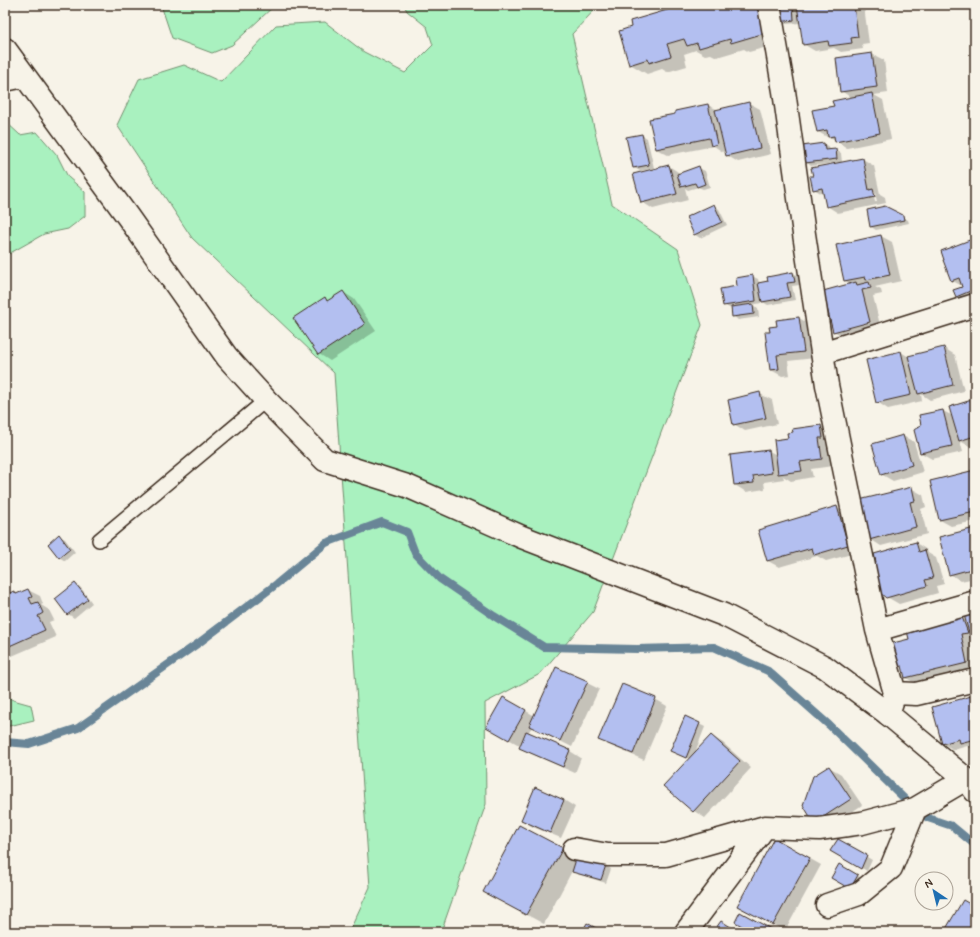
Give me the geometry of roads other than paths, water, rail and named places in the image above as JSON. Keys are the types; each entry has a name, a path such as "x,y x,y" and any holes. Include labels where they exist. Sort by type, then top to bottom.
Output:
{"street":[{"path":"769,5 784,91 827,385 876,630 895,693 888,714"},
{"path":"5,49 14,78 128,217 227,357 266,400 325,460 407,486 522,537 724,615 825,667 888,714 970,785 914,809 862,824 819,829 765,827 666,855 608,855 574,849"},
{"path":"822,353 975,305"},
{"path":"876,630 975,602"},
{"path":"895,693 916,694 975,680"},
{"path":"827,905 859,894 891,868 914,809"},
{"path":"686,932 765,827"}],"lane":[{"path":"99,540 266,400"}],"waterway":[{"path":"5,742 29,744 78,728 200,642 274,586 326,543 382,522 407,532 415,553 440,579 494,616 544,647 637,649 714,647 768,671 829,725 915,809 928,818 952,826 975,845"}]}
